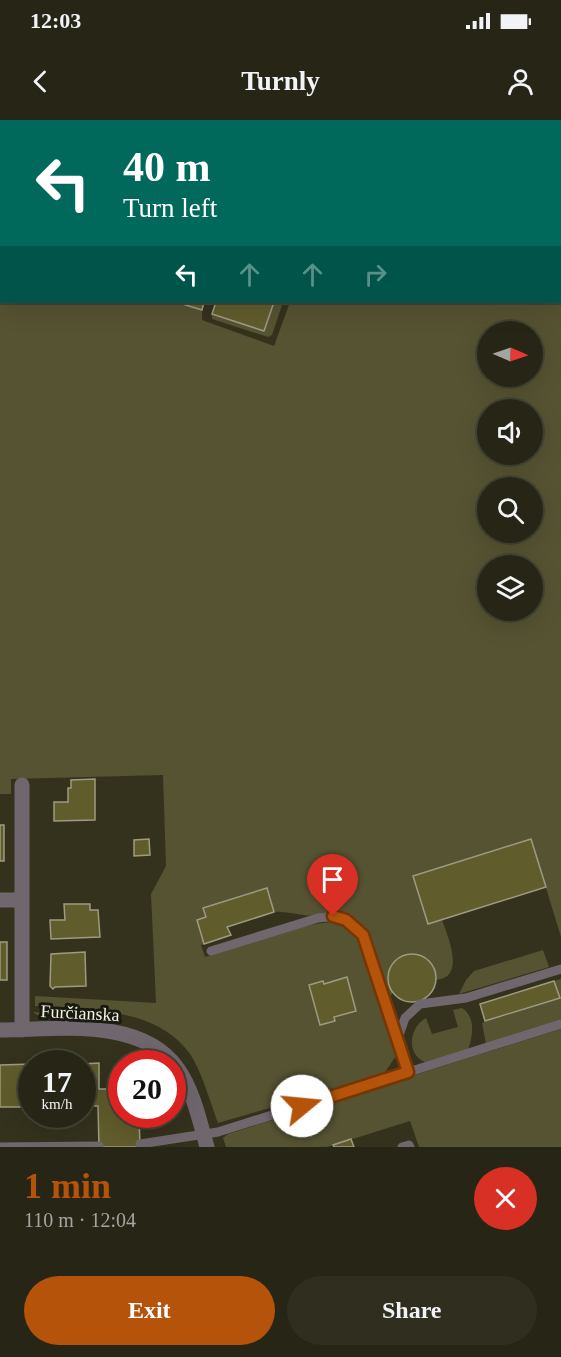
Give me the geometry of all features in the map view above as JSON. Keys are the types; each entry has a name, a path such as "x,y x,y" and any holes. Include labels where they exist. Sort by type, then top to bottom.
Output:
{"street":[{"name":"Furčianska","path":"22,785 22,1030"},
{"path":"0,900 22,900"},
{"name":"Furčianska","path":"0,1030 96,1030 122,1033 146,1041 167,1056 179,1069 206,1141"}],"lane":[{"path":"211,951 318,918 333,916 346,920 363,935 408,1072"},
{"path":"398,1038 405,1018 420,1004 466,998 561,969"},
{"path":"140,1144 206,1141 408,1072 561,1024"},
{"path":"402,1147 409,1145 410,1147"},
{"path":"0,1147 99,1146"}],"shaded area":[{"path":"0,303 179,303 202,310 202,320 274,346 290,303 561,303 561,937 531,839 428,924 442,920 448,936 453,965 445,978 436,980 432,966 425,958 415,954 405,955 396,960 390,968 389,979 393,992 390,997 364,930 350,916 336,913 312,916 274,912 267,888 204,908 206,917 204,944 201,945 205,957 300,927 336,922 349,926 363,951 396,1056 383,1075 218,1123 202,1078 190,1054 176,1039 159,1027 140,1019 98,1010 35,1006 35,996 156,1003 151,894 166,866 163,775 11,779 11,794 0,794"},
{"path":"274,303 283,303 272,335 268,337 212,319 212,314 264,331"},
{"path":"543,950 549,967 459,994 474,971"},
{"path":"561,979 561,1021 486,1044 482,1023 560,998 554,981"},
{"path":"462,1008 470,1016 472,1027 468,1050 425,1062 419,1058 412,1047 416,1027 426,1018 432,1034 458,1027 453,1010"},
{"path":"33,1012 110,1019 81,1022 59,1021"},
{"path":"561,1029 561,1147 419,1147 410,1121 327,1147 226,1147 223,1138 228,1134"}],"building":[{"path":"179,303 204,303 202,310"},
{"path":"216,303 274,303 264,331 212,314"},
{"path":"95,779 95,820 54,821 54,802 68,802 68,788 71,788 71,780"},
{"path":"0,825 4,825 4,861 0,861"},
{"path":"149,839 150,855 134,856 134,840"},
{"path":"531,839 546,887 428,924 413,876"},
{"path":"267,888 274,912 227,927 231,935 204,944 197,920 206,917 203,908"},
{"path":"64,904 90,904 90,910 98,910 100,937 51,939 50,920 65,920"},
{"path":"0,942 7,942 7,980 0,980"},
{"path":"85,952 86,986 55,987 53,989 50,986 51,954"},
{"path":"407,954 417,954 429,961 436,973 436,983 429,995 417,1002 407,1002 392,991 388,983 388,973 399,958"},
{"path":"347,977 356,1011 334,1017 335,1021 320,1025 309,985 323,981 324,984"},
{"path":"554,981 560,998 485,1021 480,1004"},
{"path":"96,1063 99,1063 99,1089 108,1089 108,1128 139,1128 140,1147 99,1147"},
{"path":"18,1064 18,1107 0,1107 0,1065"},
{"path":"351,1139 354,1147 334,1147 333,1145"}],"route":[{"path":"302,1106 408,1072 363,935 346,920 333,916"}]}
